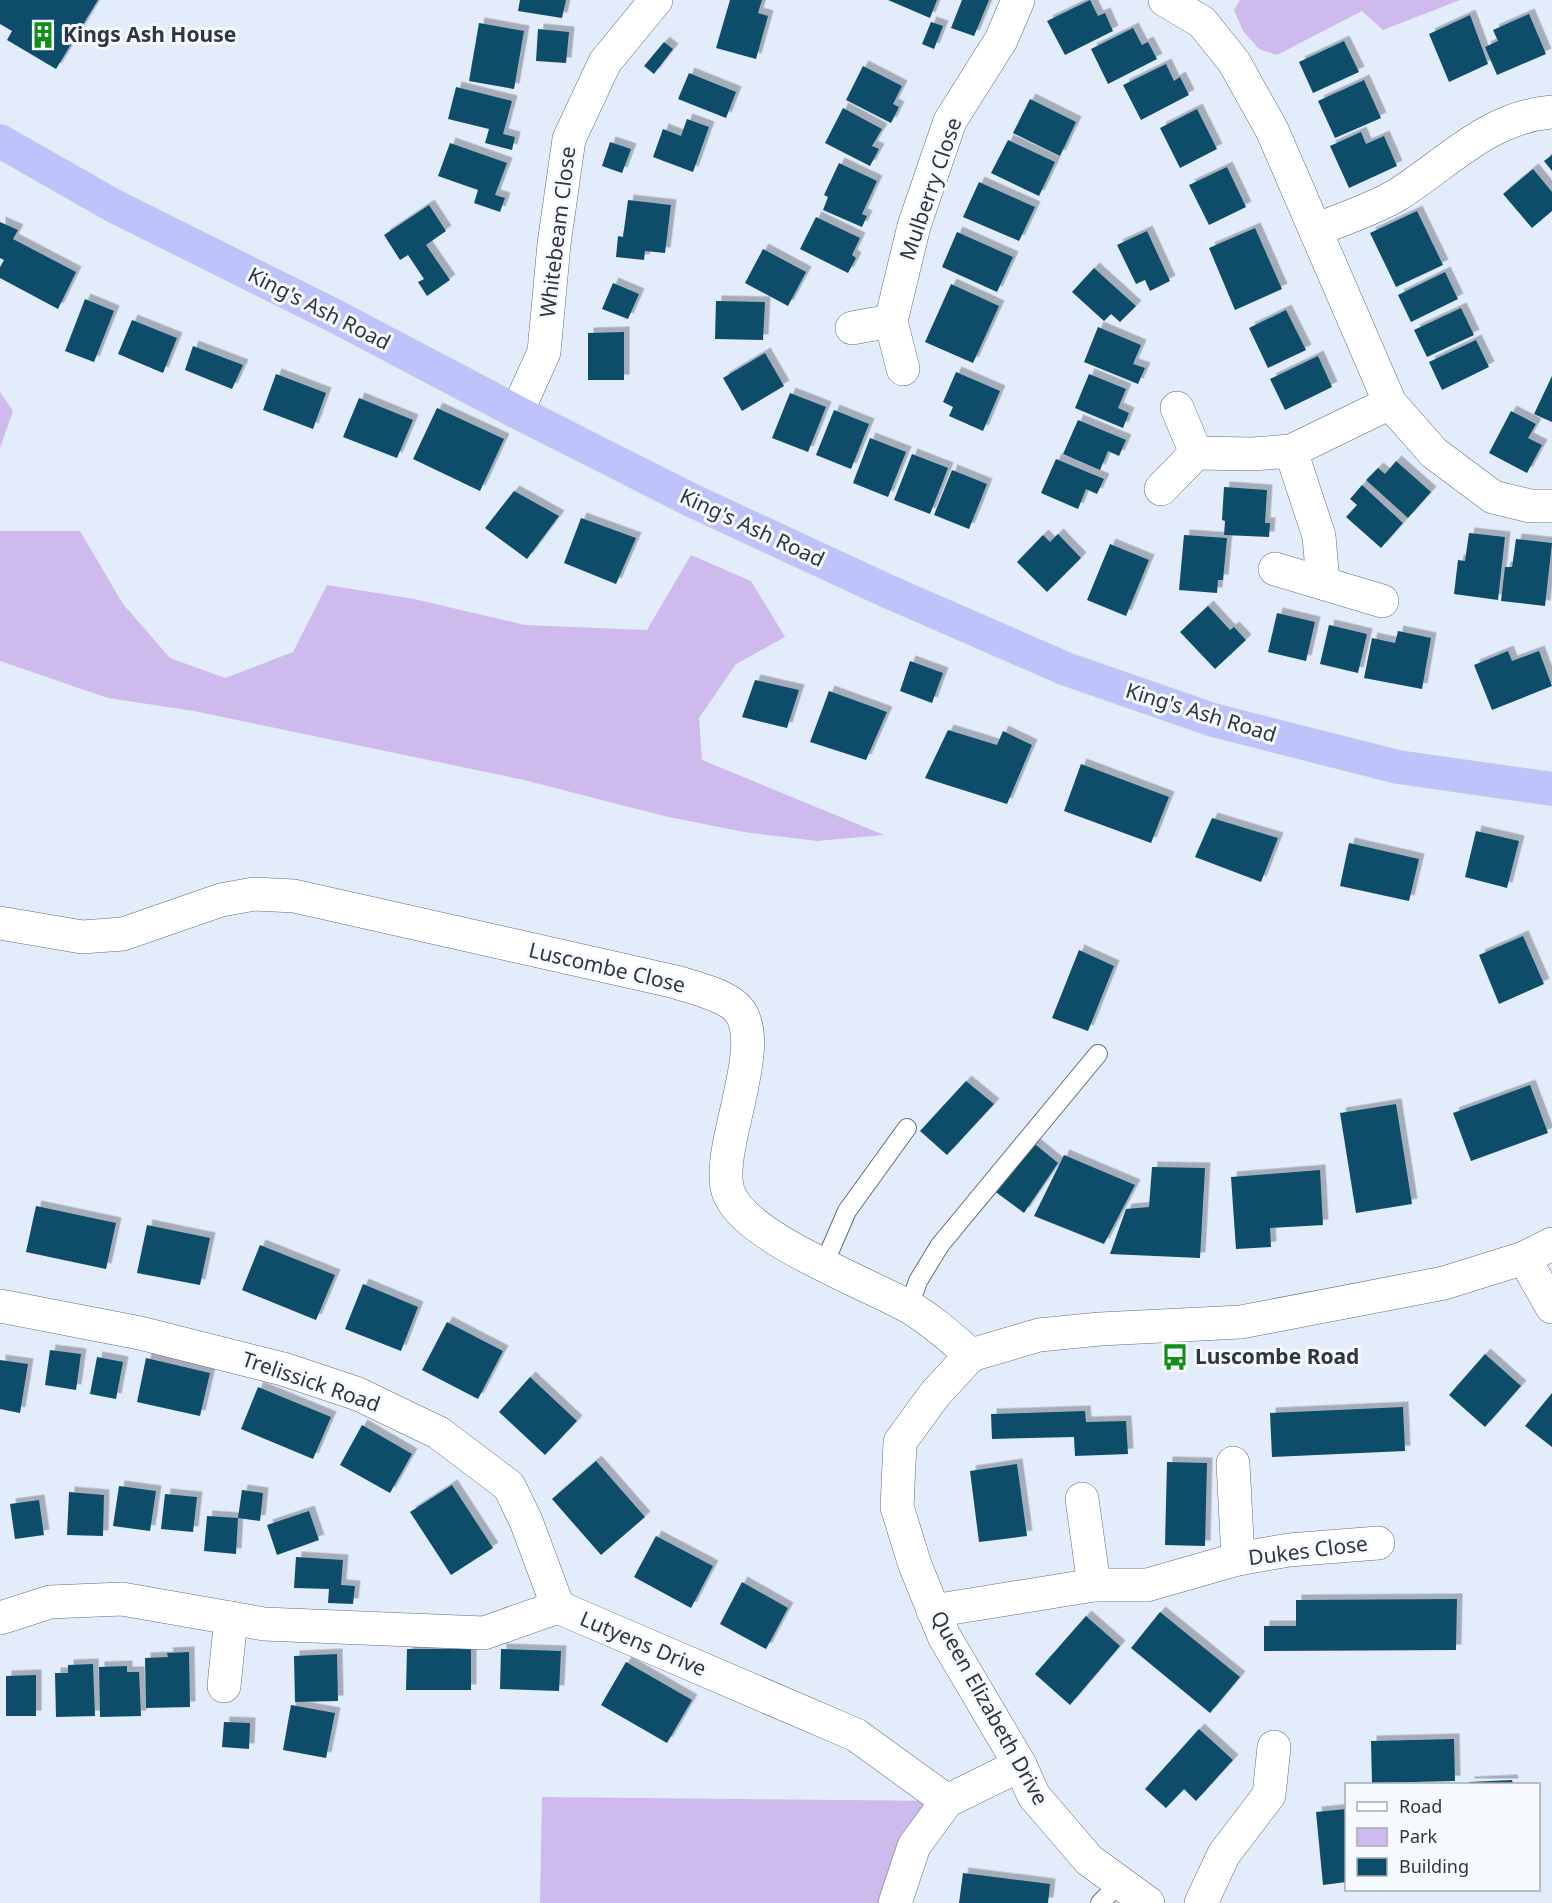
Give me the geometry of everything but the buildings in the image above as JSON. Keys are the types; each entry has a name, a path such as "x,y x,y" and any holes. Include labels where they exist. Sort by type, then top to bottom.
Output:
{"highway":[{"name":"King's Ash Road","path":"0,141 114,206 722,514 887,591 1066,669 1213,720 1398,767 1552,789"}],"street":[{"name":"Whitebeam Close","path":"517,412 544,352 554,244 569,139 605,62 656,0"},
{"name":"Mulberry Close","path":"903,369 891,321 915,226 950,121 1001,40 1018,0"},
{"path":"1166,0 1209,11 1272,130 1390,403 1434,453 1493,497 1530,506 1552,506"},
{"path":"1316,230 1395,196 1450,156 1502,123 1552,112"},
{"path":"852,328 891,321"},
{"path":"1161,489 1196,453 1253,454 1291,451 1390,403"},
{"path":"1177,408 1196,453"},
{"path":"1291,451 1320,536 1323,583"},
{"path":"1275,568 1382,601"},
{"name":"Luscombe Close","path":"0,923 82,937 123,934 221,900 254,894 294,896 676,982 710,993 734,1004 747,1023 748,1049 739,1105 725,1167 728,1192 742,1214 773,1238 909,1307 932,1322 971,1355"},
{"path":"971,1355 1039,1335 1100,1329 1241,1322 1444,1283 1538,1251 1552,1307"},
{"name":"Trelissick Road","path":"0,1306 140,1333 283,1369 358,1394 439,1433 509,1486 526,1521 558,1607"},
{"name":"Queen Elizabeth Drive","path":"971,1355 934,1394 900,1442 897,1507 915,1565 944,1636 1020,1765 1034,1796 1089,1860 1110,1893 1148,1903"},
{"name":"Dukes Close","path":"1233,1463 1238,1559"},
{"path":"1082,1499 1094,1585"},
{"name":"Dukes Close","path":"933,1611 1094,1585 1147,1585 1238,1559 1289,1550 1378,1543"},
{"name":"Lutyens Drive","path":"0,1617 50,1602 122,1599 264,1623 484,1633 558,1607 856,1735 947,1801"},
{"path":"224,1686 231,1618"},
{"path":"1201,1903 1224,1854 1269,1795 1274,1747"},
{"path":"895,1903 914,1846 947,1801 1020,1765"}],"lane":[{"path":"909,1307 918,1281 940,1245 1098,1054"},
{"path":"824,1264 847,1211 907,1128"}],"green space":[{"path":"1240,0 1460,0 1383,30 1362,11 1277,55 1259,49 1243,31 1234,10"},
{"path":"0,392 13,411 0,448"},
{"path":"0,531 80,531 123,604 170,658 225,678 293,652 327,585 414,599 525,625 647,630 691,555 751,581 785,637 736,664 699,718 702,760 884,835 817,841 744,832 664,816 524,780 194,711 108,698 0,661"},
{"path":"542,1797 947,1801 895,1903 540,1903"}],"place":[{"name":"Kings Ash House","path":"43,35"},
{"name":"Luscombe Road","path":"1175,1357"}]}
